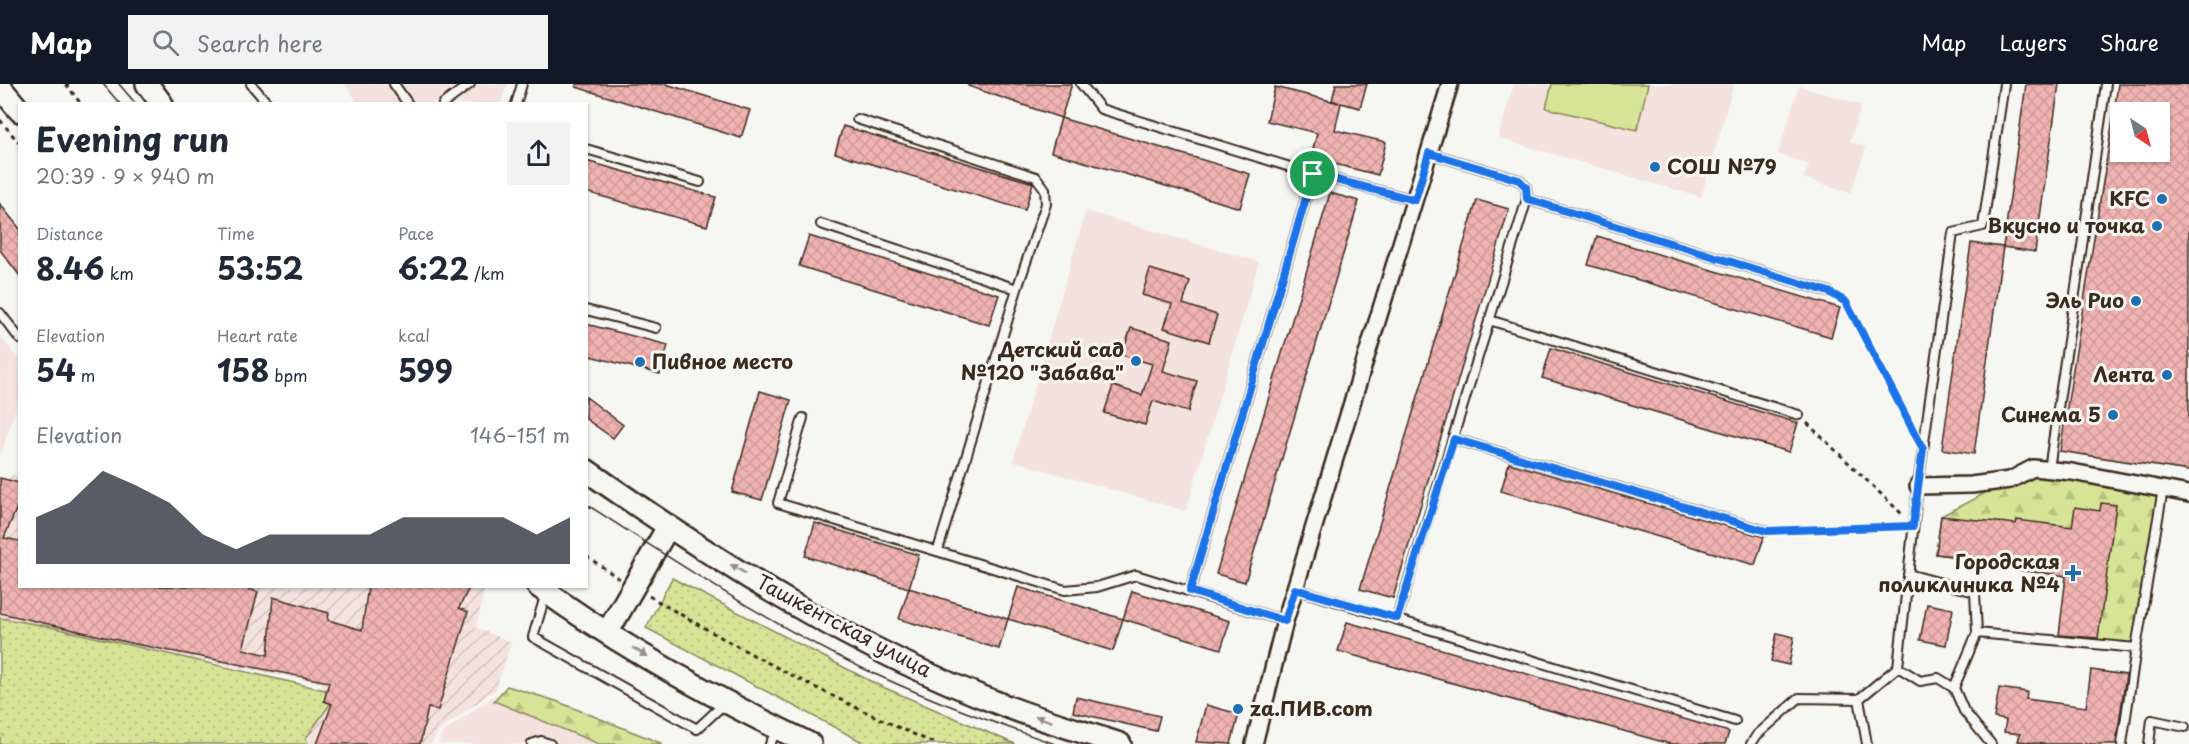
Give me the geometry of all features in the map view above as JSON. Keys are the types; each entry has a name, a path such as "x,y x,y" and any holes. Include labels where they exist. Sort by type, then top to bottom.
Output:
{"main road":[{"path":"147,84 160,102"},
{"path":"0,87 18,109"},
{"name":"Ташкентская улица","path":"588,471 668,527 813,614 886,653 1002,705 1120,744"},
{"path":"607,633 668,527"},
{"path":"543,590 607,633 726,702 774,736 810,744"}],"street":[{"path":"1254,744 1285,621 1450,84"},
{"path":"1918,486 2010,480 2033,468 2189,494"}],"lane":[{"path":"251,84 266,102"},
{"path":"394,84 407,102"},
{"path":"445,102 470,84"},
{"path":"517,102 522,84"},
{"path":"1082,84 1101,109 1313,174 1415,200"},
{"path":"1751,744 1757,735 1799,698 1859,699 1898,667 1918,486 1953,233 1983,226 2004,84"},
{"path":"2049,470 2106,84"},
{"path":"857,119 1036,177 1045,189 1046,204 1017,289 938,550"},
{"path":"588,150 700,182"},
{"path":"1397,618 1527,199 1526,187 1519,180 1429,153"},
{"path":"1190,591 1313,174"},
{"path":"1527,199 1829,292"},
{"path":"821,224 1017,289"},
{"path":"588,311 656,328"},
{"path":"0,313 18,336"},
{"path":"1489,320 1799,416"},
{"path":"803,418 778,503 1065,590 1097,587 1136,575 1285,621"},
{"path":"1454,439 1766,531"},
{"path":"2122,744 2163,489"},
{"path":"1908,574 1975,592 1977,633 1954,688"},
{"path":"1295,589 1735,721"},
{"path":"543,590 543,603 533,638 698,729 726,702"},
{"path":"1977,633 2136,648"},
{"path":"1898,667 1920,681 1938,678 1954,688 1964,711 1991,744"},
{"path":"1859,699 1867,744"},
{"path":"2149,744 2152,720 2185,728"},
{"path":"532,744 541,741 550,744"}],"path":[{"path":"66,84 80,102"},
{"path":"0,120 18,142"},
{"path":"1829,292 1846,302 1923,449"},
{"path":"1799,416 1913,526"},
{"path":"1766,531 1913,526"},
{"path":"588,557 748,654 849,706 936,744"}],"shaded area":[{"path":"344,84 508,84 501,102 358,102"},
{"name":"СОШ №79","path":"1514,84 1734,84 1701,197 1498,138"},
{"path":"1799,86 1861,105 1850,142 1866,147 1851,193 1804,178 1809,164 1778,154"},
{"name":"Детский сад №120 \"Забава\"","path":"1086,211 1259,262 1186,511 1013,461"},
{"path":"0,336 18,359 18,399 0,457"},
{"path":"13,475 18,476 18,588 485,588 476,628 511,642 496,689 438,731 432,744 308,744 322,683 119,645 0,617 0,485"},
{"path":"507,687 639,744 438,744 442,733"}],"green space":[{"path":"1552,84 1648,84 1637,130 1546,108"},
{"path":"2049,469 2163,489 2136,648 2062,641 2066,576 1936,554 1941,516 2010,480"},
{"path":"672,578 878,685 1015,744 866,744 646,628"},
{"path":"0,618 46,626 338,693 306,738 308,744 0,744"},
{"path":"507,686 556,701 663,744 599,744 494,701"}],"building":[{"path":"576,84 666,84 750,110 741,138 576,87"},
{"path":"968,84 1072,84 1061,118 968,86"},
{"path":"1336,84 1367,84 1360,108 1341,103 1335,130 1386,142 1378,175 1311,158 1317,133 1267,121 1275,87 1339,103 1332,100"},
{"path":"2026,84 2059,84 2035,252 2003,247"},
{"name":"Эль Рио","path":"2118,84 2189,84 2189,471 2060,451 2110,138 2110,162 2170,162 2170,102 2115,102"},
{"path":"1061,118 1250,174 1240,208 1051,152"},
{"path":"843,126 1033,183 1025,210 835,153"},
{"path":"588,162 716,197 707,226 588,193"},
{"path":"1330,193 1359,201 1245,582 1216,574"},
{"path":"1477,200 1509,209 1393,598 1360,589"},
{"path":"0,204 18,226 18,273 0,250"},
{"path":"809,236 999,295 989,325 799,266"},
{"path":"1597,236 1840,308 1831,337 1588,265"},
{"path":"1971,243 2003,247 1974,454 1942,449"},
{"path":"1150,269 1190,281 1183,304 1217,315 1209,342 1164,328 1172,304 1142,295"},
{"path":"588,325 668,345 660,374 588,356"},
{"path":"1131,328 1172,340 1163,371 1197,381 1188,412 1153,401 1145,425 1104,413 1113,386 1142,395 1152,364 1122,355"},
{"path":"1551,348 1798,423 1789,452 1542,378"},
{"path":"760,391 791,400 762,500 732,492"},
{"path":"588,399 623,425 613,438 588,420"},
{"path":"1509,463 1764,537 1755,565 1501,491"},
{"path":"0,478 18,482 18,505 4,538 18,541 18,588 245,588 258,592 243,649 268,655 273,597 329,613 328,620 362,630 368,588 469,588 459,608 468,612 438,710 428,708 420,744 317,744 332,704 324,701 329,682 135,644 0,613"},
{"name":"Городская поликлиника №4","path":"2101,503 2116,505 2098,638 2059,635 2066,576 2010,569 2011,562 1936,554 1941,516 2016,524 2017,520 2072,527 2075,507 2100,511"},
{"path":"815,523 919,555 909,588 805,556"},
{"path":"1018,587 1123,619 1113,651 1008,619"},
{"path":"909,588 1008,619 999,649 899,619"},
{"path":"1132,591 1230,621 1221,649 1123,619"},
{"path":"1927,604 1953,609 1946,645 1920,640"},
{"path":"1347,622 1729,732 1725,744 1670,744 1338,651"},
{"path":"1777,633 1794,637 1789,665 1771,661"},
{"path":"2091,670 2126,675 2116,744 2042,744 2018,741 2020,734 2004,732 2006,720 1994,718 1999,688 2027,692 2026,699 2086,707"},
{"path":"1076,697 1160,716 1156,731 1073,712"},
{"path":"1206,705 1239,714 1231,744 1196,742"}],"tram line":[{"path":"103,84 118,102"},
{"path":"119,84 134,102"},
{"path":"588,505 729,595 839,657 921,694 1055,744"}],"place":[{"name":"СОШ №79","path":"1655,167"},
{"name":"KFC","path":"2162,199"},
{"name":"Вкусно и точка","path":"2157,226"},
{"name":"Эль Рио","path":"2136,301"},
{"name":"Детский сад №120 \"Забава\"","path":"1136,361"},
{"name":"Пивное место","path":"640,362"},
{"name":"Лента","path":"2167,375"},
{"name":"Синема 5","path":"2113,415"},
{"name":"Городская поликлиника №4","path":"2073,573"},
{"name":"za.ПИВ.com","path":"1238,709"}],"route":[{"path":"1429,153 1519,180 1526,187 1527,199 1829,292 1846,302 1923,449 1913,526 1766,531 1454,439 1397,618 1295,589 1285,621 1190,591 1313,174 1415,200 1429,153"}]}
